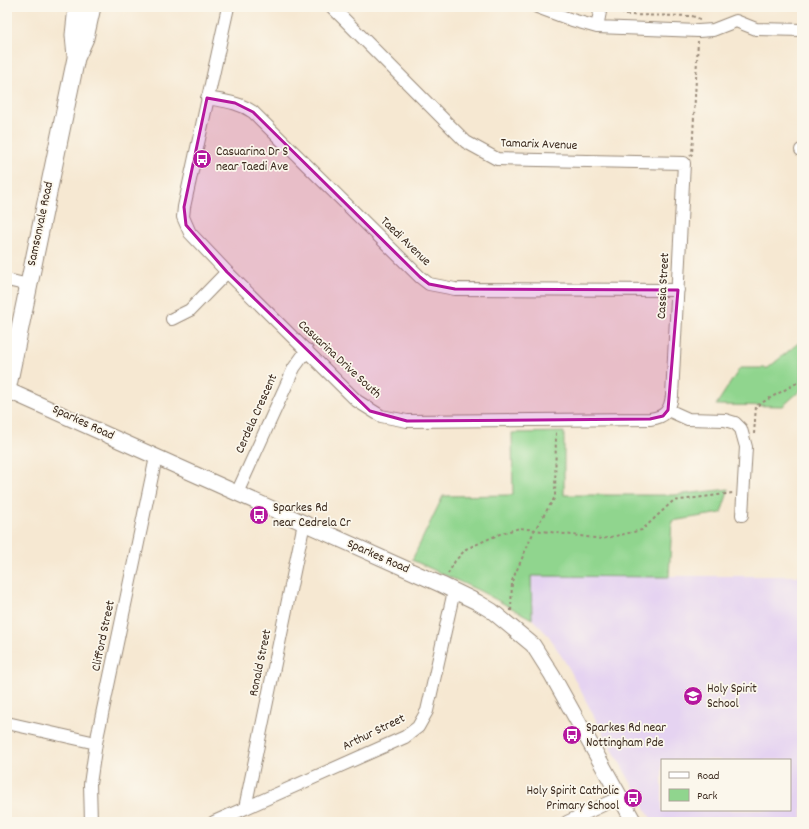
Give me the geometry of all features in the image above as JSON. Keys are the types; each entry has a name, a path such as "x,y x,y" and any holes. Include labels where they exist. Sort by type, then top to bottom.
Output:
{"main road":[{"name":"Samsonvale Road","path":"76,58 74,35 77,7"},
{"name":"Samsonvale Road","path":"7,390 76,58 85,38 92,7"}],"street":[{"name":"Casuarina Drive South","path":"228,7 207,98 184,217 190,233 227,272 357,401 370,411 393,419 407,421 650,419 663,416 668,410"},
{"name":"Tamarix Avenue","path":"332,7 466,142 497,159 684,163"},
{"path":"537,7 572,20 598,27 698,31 713,30 736,21 756,30 802,30"},
{"path":"598,27 601,7"},
{"name":"Taedi Avenue","path":"207,98 240,105 253,112 420,277 429,284 455,289 678,290"},
{"name":"Cassia Street","path":"668,410 672,396 684,163"},
{"path":"172,320 190,310 227,272"},
{"path":"7,280 29,285"},
{"name":"Cerdela Crescent","path":"237,493 294,368 307,350"},
{"name":"Sparkes Road","path":"7,390 448,588 477,602 505,620 532,644 552,675 634,822"},
{"path":"668,410 688,419 724,420 735,423 741,429 746,446 742,515"},
{"name":"Clifford Street","path":"91,822 90,784 96,743 156,457"},
{"name":"Ronald Street","path":"246,808 304,523"},
{"name":"Arthur Street","path":"214,822 230,819 246,808 405,736 418,727 427,711 448,588"},
{"path":"7,723 96,743"},
{"path":"567,822 620,797"}],"path":[{"path":"618,7 624,15 630,16 692,16 702,20 698,31 692,154 684,163"},
{"path":"754,436 756,406 802,380"},
{"path":"505,620 512,609 512,582 534,531 556,493 556,420"},
{"path":"448,588 455,560 466,549 502,533 520,528 602,539 642,530 673,501 743,491"}],"highlighted area":[{"path":"207,98 235,103 253,112 420,277 429,284 455,289 678,290 668,410 663,416 650,419 407,421 370,411 227,272 186,225 184,207"}],"shaded area":[{"name":"Holy Spirit School","path":"531,576 802,576 802,822 653,822 597,722 570,670 549,636 532,619"}],"green space":[{"path":"802,340 802,389 783,406 716,405 740,368 768,368"},
{"path":"564,432 564,495 674,495 729,489 721,513 672,521 669,577 531,576 532,619 480,591 412,560 443,496 513,495 512,433"}],"place":[{"name":"Casuarina Dr S near Taedi Ave","path":"202,159"},
{"name":"Sparkes Rd near Cedrela Cr","path":"259,515"},
{"name":"Holy Spirit School","path":"693,696"},
{"name":"Sparkes Rd near Nottingham Pde","path":"572,735"},
{"name":"Holy Spirit Catholic Primary School","path":"633,798"}]}
